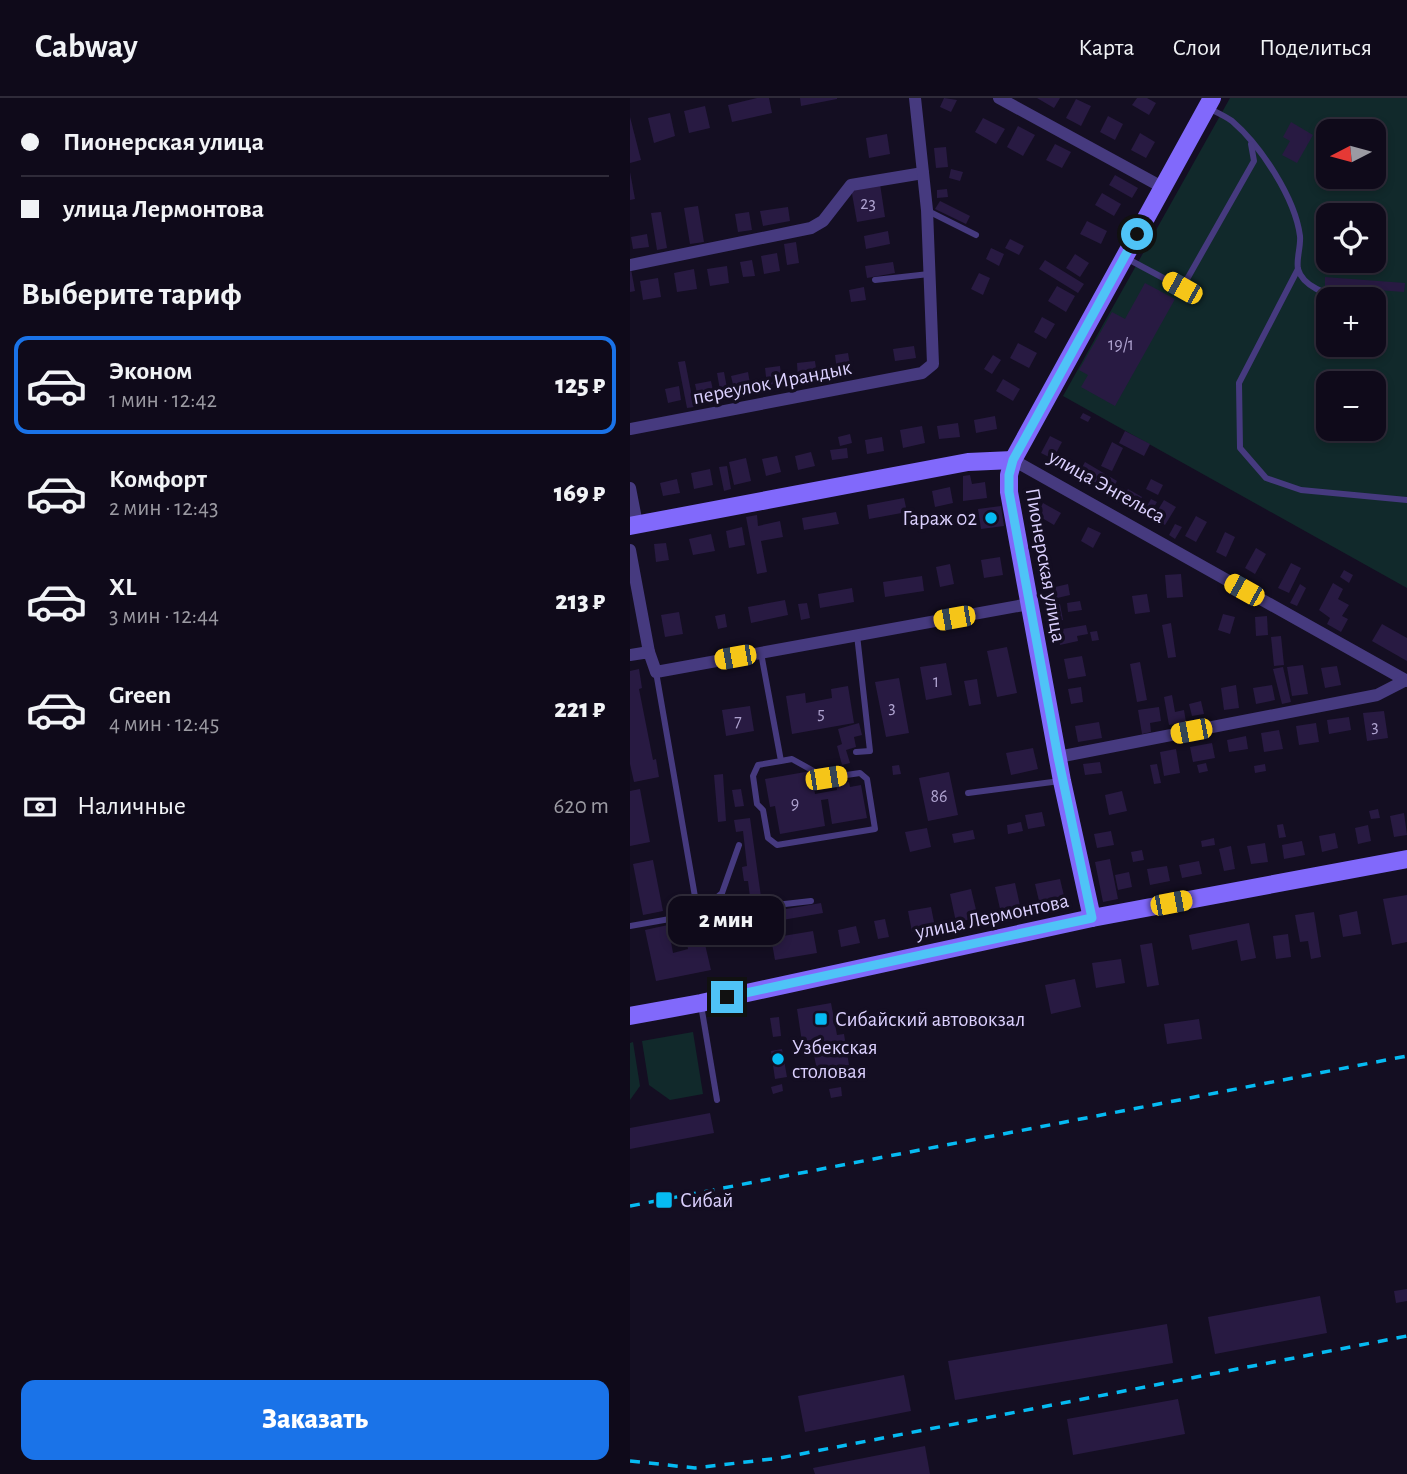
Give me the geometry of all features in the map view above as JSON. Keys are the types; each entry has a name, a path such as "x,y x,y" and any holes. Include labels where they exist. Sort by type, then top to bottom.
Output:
{"street":[{"path":"915,98 931,274"},
{"path":"999,98 1162,187"},
{"name":"Пионерская улица","path":"1092,918 1062,781 1009,492 1009,475 1013,460 1209,103"},
{"path":"630,265 811,228 823,221 850,185 923,173"},
{"name":"переулок Ирандык","path":"630,429 922,373 933,364 931,274"},
{"name":"улица Энгельса","path":"634,525 968,463 1013,460 1407,681"},
{"path":"630,488 634,525"},
{"path":"630,550 649,652 656,672 1029,604"},
{"path":"630,655 649,652"},
{"path":"1058,757 1377,695 1407,681"},
{"name":"улица Лермонтова","path":"630,1016 1092,918 1407,859"}],"lane":[{"path":"1209,103 1251,142 1286,190 1300,236 1298,270 1240,383 1240,448 1266,478 1301,490 1407,500"},
{"path":"1124,257 1182,288 1254,161 1251,142"},
{"path":"927,210 976,235"},
{"path":"1298,270 1316,289"},
{"path":"875,280 931,274"},
{"path":"856,752 870,751 857,635"},
{"path":"761,653 780,761"},
{"path":"656,672 698,914"},
{"path":"792,759 826,778 860,773 867,779 875,829 777,845 768,838 763,810 757,804 753,776 758,765 780,761 792,759"},
{"path":"968,793 1062,781"},
{"path":"698,914 722,893 738,845"},
{"path":"630,926 698,914 811,901"},
{"path":"701,1003 717,1100"}],"green space":[{"path":"1230,98 1407,98 1407,588 1063,396"},
{"path":"693,1032 703,1094 670,1100 649,1085 642,1041"},
{"path":"633,1042 640,1086 630,1100 630,1043"}],"building":[{"path":"769,98 772,113 732,122 728,105"},
{"path":"800,98 837,98 837,99 801,106"},
{"path":"944,98 957,100 951,112 940,107"},
{"path":"1037,98 1060,98 1054,108"},
{"path":"1137,98 1147,98 1156,103 1149,115 1132,105"},
{"path":"1076,99 1091,106 1081,126 1066,118"},
{"path":"705,106 710,128 689,133 684,111"},
{"path":"670,113 675,136 654,143 648,118"},
{"path":"1108,116 1123,124 1115,140 1100,132"},
{"path":"630,117 641,160 630,163"},
{"path":"983,118 1005,129 996,144 975,132"},
{"path":"1291,122 1313,135 1297,163 1282,155 1290,141 1283,137"},
{"path":"1018,126 1035,135 1023,156 1007,147"},
{"path":"1140,133 1155,142 1146,158 1131,150"},
{"path":"887,134 890,154 869,158 866,138"},
{"path":"1055,144 1071,152 1062,168 1046,160"},
{"path":"946,147 948,167 936,168 934,148"},
{"path":"951,169 963,172 960,181 949,178"},
{"path":"630,172 635,199 630,200"},
{"path":"1115,175 1138,188 1132,198 1109,185"},
{"path":"880,184 885,217 857,222 851,188"},
{"path":"947,189 948,197 937,198 937,190"},
{"path":"1102,193 1121,204 1114,216 1095,205"},
{"path":"940,201 970,216 966,224 935,209"},
{"path":"698,206 704,242 690,244 684,208"},
{"path":"788,207 790,221 763,226 760,211"},
{"path":"661,212 667,248 657,250 651,213"},
{"path":"749,212 752,230 738,232 735,214"},
{"path":"1087,221 1107,231 1101,244 1080,234"},
{"path":"888,231 890,244 866,249 864,236"},
{"path":"647,234 649,247 633,249 631,237"},
{"path":"1010,239 1024,246 1019,255 1005,248"},
{"path":"796,242 799,263 787,265 784,244"},
{"path":"991,248 1004,254 999,266 986,259"},
{"path":"777,253 780,271 764,274 761,256"},
{"path":"1075,254 1089,263 1080,277 1066,268"},
{"path":"752,260 755,276 743,277 740,262"},
{"path":"1045,260 1084,284 1078,293 1039,269"},
{"path":"893,262 895,273 867,278 865,266"},
{"path":"727,266 729,283 710,286 707,269"},
{"path":"694,269 697,289 677,292 674,273"},
{"path":"630,270 635,291 630,292"},
{"path":"979,273 990,278 983,295 971,289"},
{"path":"1325,277 1405,283 1404,292 1386,291 1386,287 1325,286"},
{"path":"658,278 661,297 643,300 640,281"},
{"path":"1145,283 1175,299 1115,406 1081,387 1088,375 1079,370 1112,312 1125,319"},
{"path":"1057,286 1075,296 1066,312 1048,301"},
{"path":"864,287 866,300 851,302 849,290"},
{"path":"1042,317 1055,324 1046,339 1034,332"},
{"path":"1018,343 1037,353 1029,368 1010,358"},
{"path":"914,346 916,358 895,361 893,349"},
{"path":"848,353 851,370 837,371 835,355"},
{"path":"993,355 1001,360 992,374 984,369"},
{"path":"685,361 694,407 687,408 678,362"},
{"path":"815,361 817,376 798,378 797,363"},
{"path":"780,366 782,383 767,385 765,368"},
{"path":"724,372 729,399 722,401 717,373"},
{"path":"748,372 751,389 735,393 731,376"},
{"path":"1003,379 1020,389 1013,401 996,391"},
{"path":"711,381 714,395 698,398 695,384"},
{"path":"679,386 681,400 668,403 665,389"},
{"path":"1083,413 1091,417 1088,422 1080,418"},
{"path":"995,416 997,429 976,433 974,420"},
{"path":"958,423 960,437 939,439 937,426"},
{"path":"922,426 925,443 903,448 900,430"},
{"path":"1125,431 1150,444 1144,456 1119,443"},
{"path":"850,434 852,443 840,446 838,437"},
{"path":"1050,436 1062,442 1053,459 1041,453"},
{"path":"882,437 884,451 867,454 865,440"},
{"path":"1112,442 1123,448 1112,471 1101,466"},
{"path":"847,448 848,458 832,460 830,450"},
{"path":"811,452 815,466 798,470 795,456"},
{"path":"777,456 781,472 766,476 762,459"},
{"path":"746,458 751,481 734,485 729,462"},
{"path":"1085,462 1117,481 1111,492 1079,473"},
{"path":"727,466 731,489 724,491 719,467"},
{"path":"710,469 713,485 694,489 691,473"},
{"path":"970,475 972,484 985,482 987,498 963,501 963,476"},
{"path":"677,479 680,493 663,496 660,483"},
{"path":"1151,479 1163,485 1158,495 1146,489"},
{"path":"950,487 953,503 935,507 932,491"},
{"path":"1128,489 1142,497 1136,508 1121,500"},
{"path":"904,498 907,512 869,519 867,505"},
{"path":"1151,499 1157,502 1150,514 1144,511"},
{"path":"1164,500 1176,507 1165,525 1153,518"},
{"path":"1043,503 1061,513 1054,525 1037,515"},
{"name":"Гараж 02","path":"1001,506 1004,526 981,529 978,509"},
{"path":"836,512 839,524 804,530 802,518"},
{"path":"757,515 758,526 780,521 783,537 761,541 767,572 757,574 746,517"},
{"path":"1196,516 1207,522 1196,542 1185,536"},
{"path":"1175,524 1182,527 1175,539 1169,535"},
{"path":"742,527 745,545 729,548 726,531"},
{"path":"1088,527 1101,533 1093,548 1081,541"},
{"path":"1225,532 1235,537 1226,557 1216,552"},
{"path":"711,534 715,551 693,555 689,539"},
{"path":"666,543 669,560 656,562 654,544"},
{"path":"1256,548 1266,554 1255,574 1245,568"},
{"path":"1000,557 1003,575 984,578 981,560"},
{"path":"1291,563 1301,568 1289,593 1278,588"},
{"path":"950,564 954,584 940,587 936,567"},
{"path":"1344,570 1353,575 1349,583 1340,577"},
{"path":"1181,574 1183,597 1167,598 1165,575"},
{"path":"922,576 924,591 885,597 883,582"},
{"path":"1333,583 1343,589 1338,599 1349,605 1342,616 1348,619 1341,632 1327,624 1330,618 1319,610"},
{"path":"1068,584 1070,595 1053,599 1051,588"},
{"path":"1300,584 1306,588 1297,606 1290,603"},
{"path":"852,588 854,602 820,608 818,594"},
{"path":"1147,594 1150,612 1135,614 1132,596"},
{"path":"785,600 788,615 751,623 748,607"},
{"path":"1080,601 1082,610 1068,612 1067,603"},
{"path":"807,603 810,618 801,620 798,604"},
{"path":"1060,604 1063,620 1050,622 1047,607"},
{"path":"679,612 683,634 665,637 661,615"},
{"path":"725,614 727,627 718,629 715,616"},
{"path":"1223,614 1235,617 1230,634 1218,630"},
{"path":"1267,616 1268,635 1256,636 1255,617"},
{"path":"1171,623 1176,657 1168,658 1162,625"},
{"path":"1382,624 1407,638 1407,661 1372,641"},
{"path":"1086,625 1088,634 1077,636 1078,641 1060,645 1057,630"},
{"path":"1097,631 1099,640 1092,641 1090,632"},
{"path":"1281,636 1284,665 1274,666 1271,637"},
{"path":"1007,647 1017,693 997,697 987,651"},
{"path":"1082,656 1086,676 1068,679 1064,659"},
{"path":"1140,662 1147,700 1137,702 1130,664"},
{"path":"946,663 952,695 926,700 920,667"},
{"path":"1303,665 1308,694 1292,696 1287,667"},
{"path":"1337,666 1341,685 1325,688 1321,668"},
{"path":"1283,667 1291,702 1282,704 1273,669"},
{"path":"639,669 642,688 639,689 659,777 634,782 630,764 630,671"},
{"path":"899,678 909,733 886,737 875,682"},
{"path":"977,679 981,704 969,706 964,681"},
{"path":"1236,685 1239,708 1224,710 1221,688"},
{"path":"1272,685 1275,700 1256,704 1253,688"},
{"path":"848,686 854,723 792,734 786,696 805,693 806,703 832,698 831,689"},
{"path":"1081,687 1083,702 1071,704 1068,689"},
{"path":"1172,695 1175,712 1184,710 1186,722 1169,725 1164,697"},
{"path":"1201,701 1204,714 1192,716 1189,704"},
{"path":"750,706 754,731 726,736 722,710"},
{"path":"1159,707 1161,721 1150,723 1151,732 1142,734 1138,710"},
{"path":"1384,711 1388,738 1367,741 1363,713"},
{"path":"1349,717 1351,730 1329,734 1327,720"},
{"path":"1099,722 1102,738 1078,742 1075,726"},
{"path":"859,723 862,735 854,737 856,747 846,750 850,763 842,765 837,746 842,744 838,729"},
{"path":"1316,723 1319,742 1299,745 1296,726"},
{"path":"1279,730 1283,749 1264,752 1261,733"},
{"path":"1246,736 1248,749 1229,752 1227,740"},
{"path":"1212,743 1215,758 1193,762 1190,747"},
{"path":"1033,748 1038,769 1011,775 1006,753"},
{"path":"1176,749 1180,773 1164,776 1160,752"},
{"path":"1100,762 1102,773 1085,775 1083,764"},
{"path":"1206,763 1208,771 1199,773 1197,765"},
{"path":"1157,764 1161,783 1154,784 1150,765"},
{"path":"1265,764 1266,771 1255,773 1254,766"},
{"path":"899,765 901,774 893,775 892,766"},
{"path":"811,771 815,794 837,790 836,785 849,782 850,787 861,785 867,818 832,824 828,799 821,800 825,826 780,834 775,806 770,807 765,779"},
{"path":"949,772 958,815 928,821 919,778"},
{"path":"723,774 726,821 718,822 714,775"},
{"path":"640,789 650,842 630,846 630,791"},
{"path":"741,789 744,806 735,807 732,790"},
{"path":"1122,791 1127,811 1109,815 1105,795"},
{"path":"1378,809 1380,818 1371,819 1369,811"},
{"path":"1042,812 1045,826 1028,829 1025,815"},
{"path":"1404,813 1407,835 1394,837 1390,816"},
{"path":"750,818 762,904 751,905 748,881 744,881 742,867 747,866 743,831 736,832 734,820"},
{"path":"1021,822 1023,831 1008,834 1007,825"},
{"path":"1283,824 1286,837 1279,838 1277,825"},
{"path":"1368,825 1371,841 1358,844 1355,828"},
{"path":"927,828 931,847 910,852 905,832"},
{"path":"973,830 975,839 954,843 952,834"},
{"path":"1111,831 1114,845 1097,848 1094,834"},
{"path":"1335,833 1338,848 1322,852 1319,836"},
{"path":"1214,838 1215,845 1202,847 1201,841"},
{"path":"1302,841 1305,855 1284,859 1282,845"},
{"path":"1265,843 1268,862 1251,864 1247,846"},
{"path":"1231,846 1235,869 1224,871 1219,849"},
{"path":"1142,850 1144,860 1133,862 1131,852"},
{"path":"1110,859 1118,899 1103,902 1095,862"},
{"path":"653,860 663,911 643,915 633,864"},
{"path":"1199,861 1202,874 1182,878 1179,865"},
{"path":"1167,866 1170,881 1150,885 1147,869"},
{"path":"1129,872 1132,887 1118,890 1115,875"},
{"path":"1060,879 1065,900 1040,905 1035,884"},
{"path":"1015,883 1021,910 1001,913 995,887"},
{"path":"971,889 978,918 956,922 950,894"},
{"path":"1407,895 1407,942 1392,945 1383,899"},
{"path":"821,903 823,913 765,923 763,913"},
{"path":"931,907 935,927 912,932 908,911"},
{"path":"1357,911 1361,934 1343,937 1339,915"},
{"path":"1314,912 1321,957 1311,959 1308,941 1300,942 1295,915"},
{"path":"885,919 889,937 878,939 874,921"},
{"path":"1249,923 1256,958 1241,961 1237,940 1192,950 1189,935"},
{"path":"668,925 673,953 688,949 687,944 704,940 711,970 656,981 645,930"},
{"path":"856,926 860,943 841,947 838,930"},
{"path":"813,931 817,953 775,960 771,938"},
{"path":"1288,934 1291,957 1276,959 1273,936"},
{"path":"1152,943 1159,985 1147,987 1140,945"},
{"path":"1121,959 1125,983 1096,988 1092,963"},
{"path":"1075,979 1081,1007 1051,1014 1045,985"},
{"path":"831,1003 837,1035 844,1034 849,1065 817,1070 811,1040 802,1042 797,1009"},
{"path":"779,1017 781,1036 773,1037 770,1018"},
{"path":"1199,1019 1202,1039 1167,1044 1164,1024"},
{"path":"782,1049 787,1077 775,1079 771,1051"},
{"path":"782,1084 783,1091 773,1094 771,1087"},
{"path":"841,1087 842,1096 831,1098 829,1089"},
{"name":"Сибай","path":"710,1113 714,1133 630,1149 630,1128"},
{"path":"1407,1289 1407,1301 1396,1303 1394,1291"},
{"path":"1320,1296 1327,1333 1215,1354 1208,1317"},
{"path":"1167,1324 1173,1363 955,1400 948,1361"},
{"path":"904,1375 911,1411 805,1432 798,1396"},
{"path":"1178,1399 1185,1434 1073,1455 1067,1419"},
{"path":"925,1446 930,1474 815,1474 813,1468"}],"railway":[{"path":"630,1206 1407,1056"},
{"path":"630,1461 695,1468 780,1458 1407,1336"}],"place":[{"name":"Гараж 02","path":"991,518"},
{"name":"Сибайский автовокзал","path":"821,1019"},
{"name":"Узбекская столовая","path":"778,1059"},
{"name":"Сибай","path":"664,1200"}],"route":[{"path":"727,997 1092,918 1058,757 1009,492 1009,475 1013,460 1137,234"}]}
